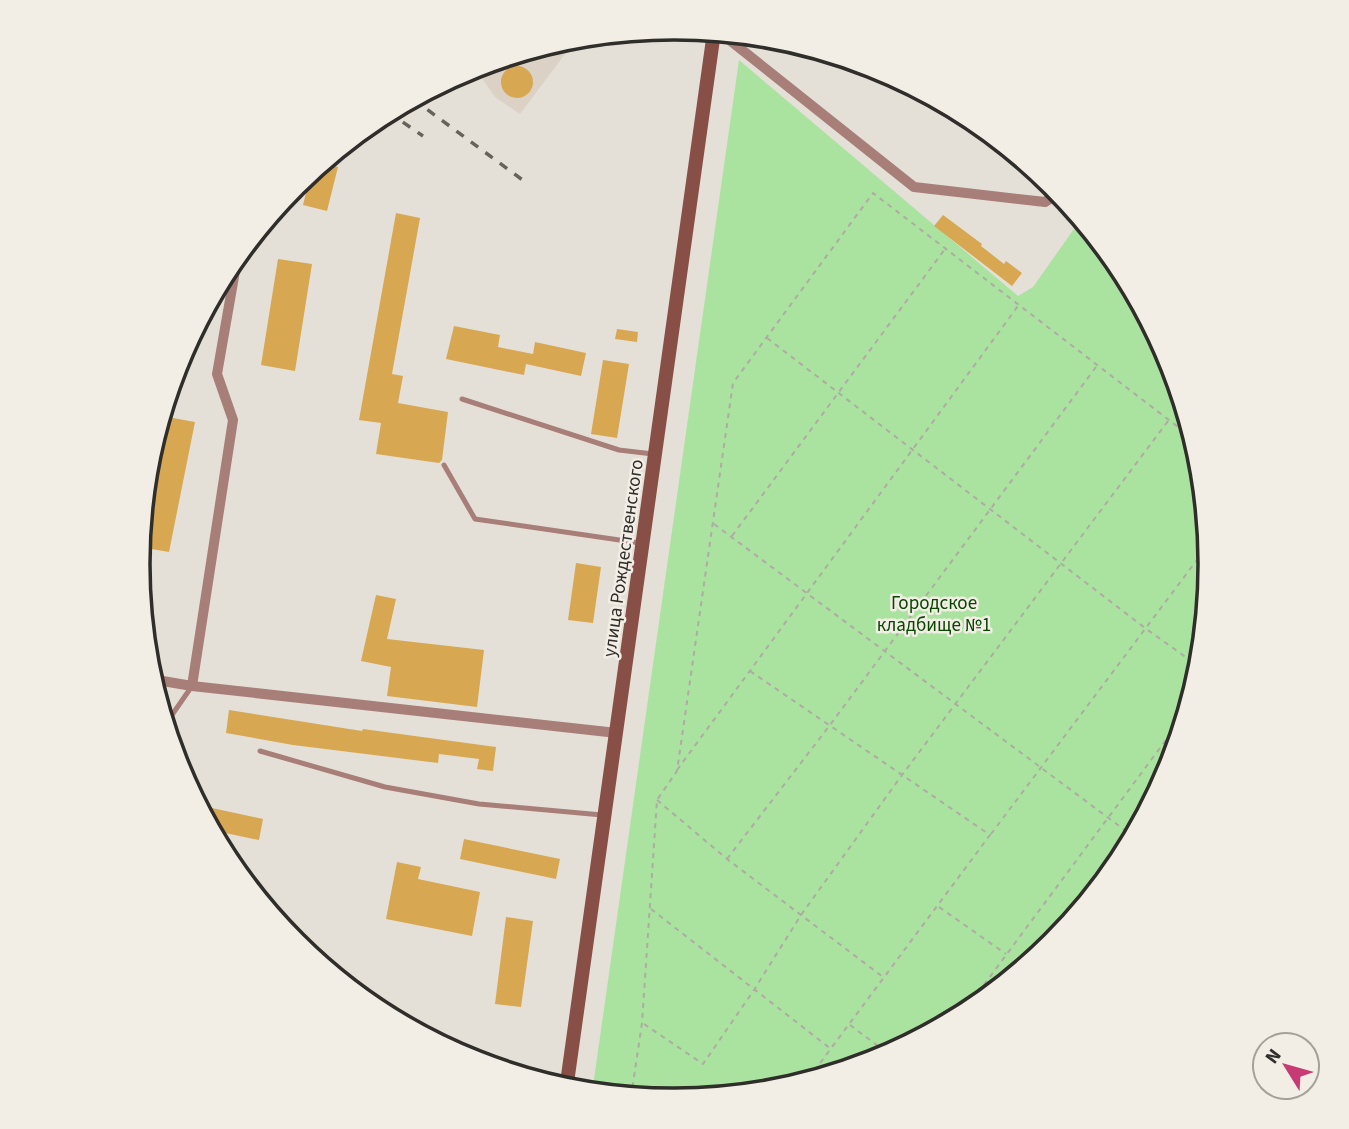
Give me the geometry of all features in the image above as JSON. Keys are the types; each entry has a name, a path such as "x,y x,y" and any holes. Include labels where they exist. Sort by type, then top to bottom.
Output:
{"main road":[{"name":"улица Рождественского","path":"568,1078 713,41"}],"street":[{"path":"735,44 914,187 1045,202 1050,199"},
{"path":"192,685 233,420 217,374 234,280"},
{"path":"163,681 617,733"}],"lane":[{"path":"461,399 619,450 656,455"},
{"path":"444,466 475,519 643,544"},
{"path":"172,714 192,685"},
{"path":"260,751 385,787 479,804 605,815"}],"path":[{"path":"677,771 733,383 873,193 1181,429"},
{"path":"731,537 945,249"},
{"path":"632,1087 642,1023 657,800 1018,305"},
{"path":"766,338 1190,660"},
{"path":"727,859 1097,366"},
{"path":"642,1023 703,1064 801,915 902,775 1169,420"},
{"path":"713,523 1127,830"},
{"path":"816,1069 1199,557"},
{"path":"750,671 990,835"},
{"path":"980,990 1170,735"},
{"path":"657,800 727,859 884,978"},
{"path":"937,906 1007,954"},
{"path":"650,909 831,1049"},
{"path":"849,1025 879,1047"}],"shaded area":[{"path":"567,51 520,114 495,97 481,77"}],"green space":[{"name":"Городское кладбище №1","path":"739,60 1018,296 1033,287 1075,227 1090,245 1129,302 1145,333 1171,396 1181,429 1189,462 1198,530 1198,599 1194,633 1189,667 1171,733 1129,827 1069,910 1020,959 994,980 937,1019 906,1035 843,1061 810,1071 777,1079 709,1088 640,1088 594,1082"}],"building":[{"path":"517,66 528,71 533,82 528,93 517,98 506,93 501,82 506,71"},
{"path":"334,166 338,167 327,211 303,205 306,192"},
{"path":"396,213 420,218 392,374 403,376 398,403 448,412 442,460 439,463 376,454 381,423 359,420"},
{"path":"943,215 1004,264 1006,261 1022,273 1012,286 934,226"},
{"path":"278,259 312,264 295,371 261,365"},
{"path":"454,326 500,335 498,347 533,354 535,342 586,353 581,376 526,364 524,375 446,359"},
{"path":"617,329 638,332 637,342 615,339"},
{"path":"603,360 629,364 617,438 591,434"},
{"path":"171,418 195,422 169,552 150,549 160,462"},
{"path":"576,563 601,567 593,623 568,620"},
{"path":"376,595 396,599 387,639 484,650 477,707 387,696 391,667 361,661"},
{"path":"229,710 362,731 363,729 496,747 493,771 477,769 479,759 439,754 438,763 293,745 226,733"},
{"path":"210,808 263,819 259,840 224,833"},
{"path":"464,839 560,859 556,879 460,859"},
{"path":"397,862 421,867 418,879 480,892 472,936 386,919"},
{"path":"506,917 533,921 521,1007 495,1004"}],"railway":[{"path":"421,105 528,184"},
{"path":"398,119 423,136"}]}
